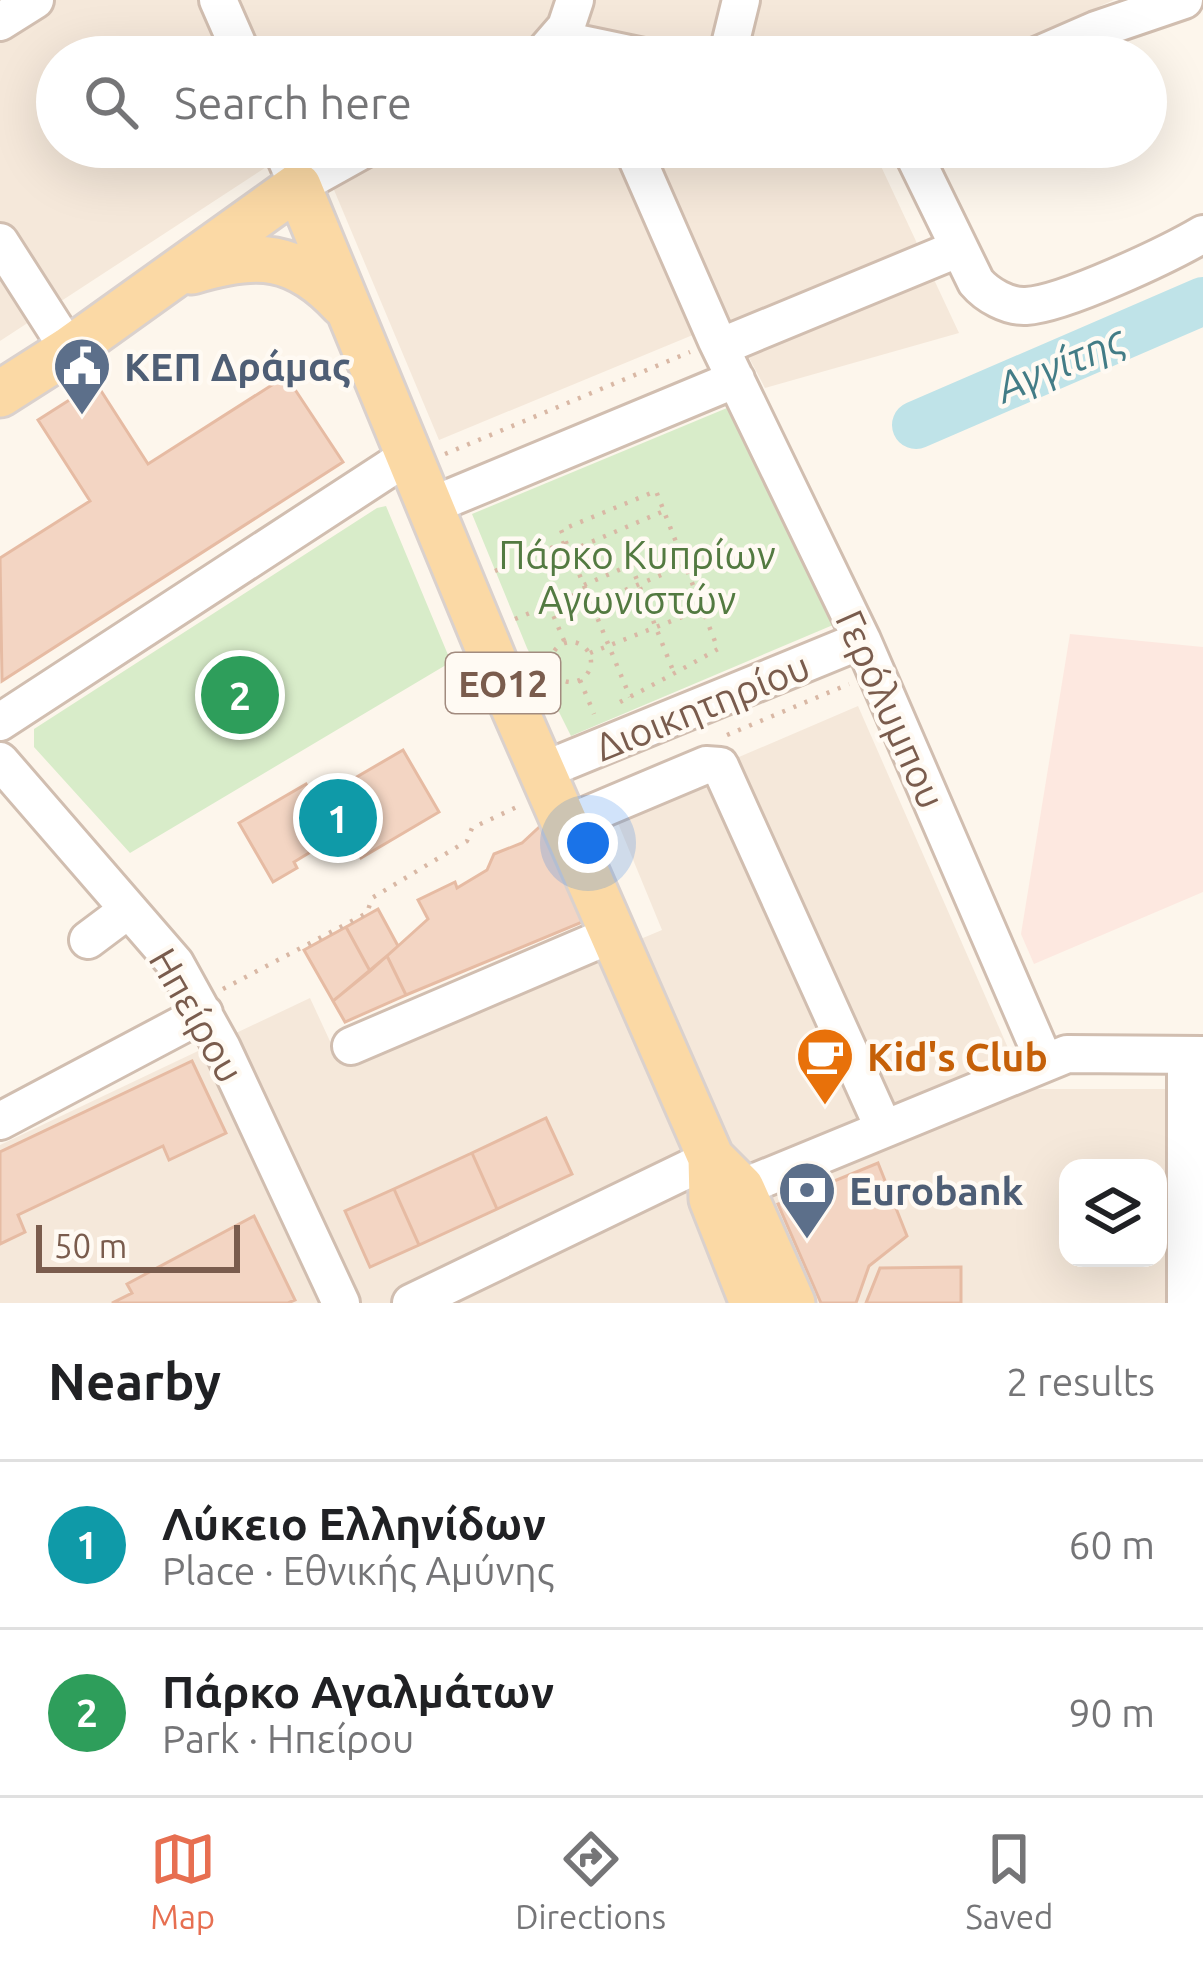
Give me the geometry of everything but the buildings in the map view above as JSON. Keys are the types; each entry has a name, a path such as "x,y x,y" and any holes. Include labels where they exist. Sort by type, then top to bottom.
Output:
{"main road":[{"name":"ΕΟ12","path":"0,394 166,279 287,168"},
{"name":"ΕΟ12","path":"290,168 416,476 614,934 792,1303"},
{"name":"ΕΟ12","path":"166,279 240,259 286,262 310,273 350,313"},
{"name":"ΕΟ12","path":"726,1173 712,1199 753,1303"}],"street":[{"path":"0,22 35,0"},
{"path":"218,0 233,36"},
{"path":"571,36 575,0"},
{"path":"732,36 741,0"},
{"path":"1075,36 1126,10 1184,0"},
{"name":"Γερόλυμπου","path":"641,168 725,357 869,656 1045,1064"},
{"path":"920,168 957,249 983,291 1012,304 1052,300 1174,252 1203,234"},
{"path":"0,242 69,350"},
{"path":"0,722 416,476 725,357 957,249"},
{"name":"Διοικητηρίου","path":"553,795 869,656"},
{"name":"Ηπείρου","path":"0,761 175,963 201,1008 341,1303"},
{"path":"553,795 720,766 884,1129"},
{"path":"88,940 128,910"},
{"path":"351,1046 614,934"},
{"path":"0,1121 201,1008"},
{"path":"411,1303 726,1173 884,1129 1072,1054 1195,1055 1186,1303"}],"path":[{"path":"416,476 725,357"},
{"path":"613,707 718,649 656,491 561,530 630,697"},
{"path":"570,551 664,512"},
{"path":"495,571 566,542"},
{"path":"515,619 677,545"},
{"path":"631,565 674,673"},
{"path":"592,604 685,565"},
{"path":"549,605 565,643"},
{"path":"589,653 702,609"},
{"path":"565,643 581,645 589,653 590,668 580,680 563,681 552,668 553,653 565,643"},
{"path":"539,673 552,668"},
{"path":"580,680 595,716 581,724"},
{"path":"201,1008 367,913 371,898 467,841 472,828 553,795"}],"shaded area":[{"path":"0,0 1114,0 1031,36 36,36 36,168 265,168 0,341"},
{"path":"325,168 882,168 959,333 765,388 729,320 439,440"},
{"path":"1070,634 1203,647 1203,892 1034,964 1021,934"},
{"path":"858,706 1026,1089 1203,1089 1203,1303 0,1303 0,1145 310,998 341,1065 662,930 613,811"}],"green space":[{"name":"Πάρκο Κυπρίων Αγωνιστών","path":"727,408 833,625 571,736 527,648 472,514"},
{"path":"386,506 451,662 130,853 34,747 34,729"}],"waterway":[{"name":"Αγγίτης","path":"916,425 1203,301"}],"place":[{"name":"ΚΕΠ Δράμας","path":"82,417"},
{"name":"Πάρκο Αγαλμάτων","path":"240,695"},
{"name":"Λύκειο Ελληνίδων","path":"338,818"},
{"name":"Kid's Club","path":"825,1107"},
{"name":"Eurobank","path":"807,1241"}]}
